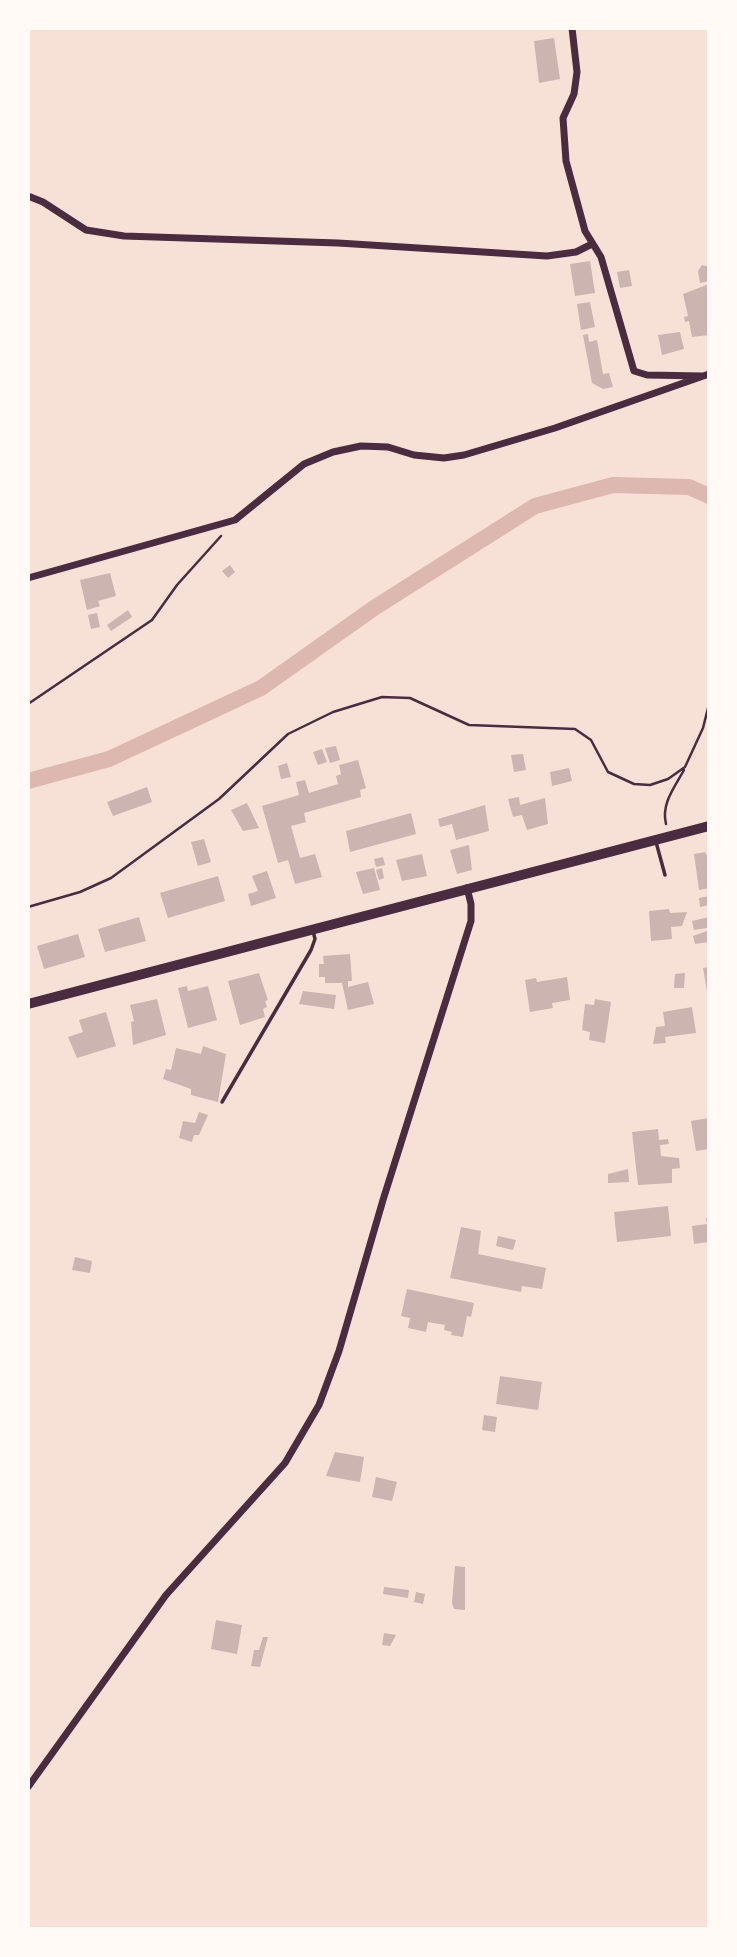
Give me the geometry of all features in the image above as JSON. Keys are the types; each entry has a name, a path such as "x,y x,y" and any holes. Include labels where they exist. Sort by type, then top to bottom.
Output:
{"main road":[{"path":"28,1004 709,826"}],"street":[{"path":"572,28 577,72 574,94 563,118 564,144 574,195 592,244 601,257 634,372 647,375 706,375"},
{"path":"28,196 43,202 86,230 124,236 338,243 547,256 576,252 592,244"},
{"path":"28,578 229,522 252,508 304,464 333,452 361,446 388,447 414,455 444,458 473,453 607,411 706,375"},
{"path":"28,1787 166,1595 285,1463 319,1405 339,1351 383,1200 471,921 467,888"}],"lane":[{"path":"656,840 665,875"},
{"path":"222,1102 311,950 315,940 312,929"}],"path":[{"path":"28,704 152,620 177,585 228,531 229,522"},
{"path":"28,907 80,892 111,878 219,799 288,734 333,712 382,697 410,698 469,725 575,729 591,740 608,772 634,784 660,783 685,767"},
{"path":"669,836 663,813 708,719 709,704"}],"building":[{"path":"554,38 560,79 539,83 534,41"},
{"path":"590,261 595,293 575,296 570,264"},
{"path":"702,265 709,267 709,281 700,283 698,271"},
{"path":"629,270 632,286 620,288 617,272"},
{"path":"709,284 709,335 692,337 689,321 685,322 684,317 688,316 683,294"},
{"path":"590,302 595,327 581,330 577,304"},
{"path":"680,332 684,349 662,355 658,335"},
{"path":"588,334 589,342 597,340 603,374 609,373 613,387 603,389 592,383 583,335"},
{"path":"230,565 235,572 228,578 222,571"},
{"path":"110,573 116,596 98,601 100,606 87,610 80,580"},
{"path":"128,610 132,617 111,631 107,625"},
{"path":"97,613 100,627 91,629 88,615"},
{"path":"336,746 340,760 330,763 325,748"},
{"path":"322,749 327,762 318,765 313,752"},
{"path":"523,754 526,770 514,772 511,755"},
{"path":"358,760 366,788 360,790 361,797 304,813 306,822 291,826 300,858 315,854 322,877 295,884 288,860 278,863 262,806 299,795 296,782 305,780 309,793 338,784 336,776 341,774 339,765"},
{"path":"287,763 291,777 281,779 278,766"},
{"path":"569,768 572,781 552,786 550,772"},
{"path":"147,787 152,802 113,816 107,802"},
{"path":"519,797 520,805 545,798 548,824 527,830 522,815 513,817 508,799"},
{"path":"247,803 259,828 243,831 231,810"},
{"path":"485,805 489,831 456,840 452,824 440,827 438,819"},
{"path":"411,813 416,834 350,852 346,831"},
{"path":"204,839 211,862 198,866 191,842"},
{"path":"469,845 472,870 457,874 450,850"},
{"path":"705,852 709,860 709,888 699,890 694,854"},
{"path":"422,854 427,876 402,881 396,860"},
{"path":"383,857 385,865 376,867 374,859"},
{"path":"374,868 380,890 363,894 356,872"},
{"path":"382,868 384,878 379,880 376,870"},
{"path":"267,871 276,898 251,906 248,894 258,891 252,876"},
{"path":"218,876 225,901 168,918 160,893"},
{"path":"709,896 709,905 700,907 699,898"},
{"path":"669,909 670,913 687,912 682,926 671,927 672,939 651,941 649,911"},
{"path":"139,917 146,941 105,952 98,929"},
{"path":"709,917 709,942 695,944 693,936 707,931 707,928 694,930 692,921"},
{"path":"78,934 85,957 44,969 37,946"},
{"path":"350,954 352,981 348,981 348,987 368,982 374,1004 348,1010 342,983 325,983 325,977 319,977 319,964 324,964 323,956"},
{"path":"709,967 709,997 708,997 703,968"},
{"path":"259,973 268,1000 265,1001 267,1007 263,1009 265,1017 240,1025 228,981"},
{"path":"685,973 684,988 674,988 675,974"},
{"path":"567,977 570,1000 552,1003 553,1008 530,1012 525,980 536,978 537,982"},
{"path":"187,986 188,991 208,986 217,1020 188,1028 178,988"},
{"path":"303,991 336,995 334,1009 299,1004"},
{"path":"157,999 166,1035 133,1045 131,1022 134,1021 130,1005"},
{"path":"595,999 611,1002 605,1043 589,1040 590,1032 582,1030 585,1004 594,1005"},
{"path":"692,1007 696,1033 665,1037 666,1043 653,1044 656,1027 665,1026 663,1012"},
{"path":"106,1012 116,1046 77,1058 68,1037 83,1032 79,1020"},
{"path":"203,1046 226,1054 218,1102 191,1095 191,1089 163,1079 166,1069 171,1070 176,1048 201,1054"},
{"path":"199,1112 208,1115 199,1135 194,1135 192,1142 179,1138 183,1121 195,1123"},
{"path":"709,1118 709,1149 696,1151 691,1121"},
{"path":"658,1129 659,1140 668,1139 669,1144 660,1145 661,1156 679,1158 680,1168 672,1169 672,1183 638,1185 632,1132"},
{"path":"628,1169 629,1182 608,1183 608,1174"},
{"path":"668,1206 671,1236 617,1242 614,1212"},
{"path":"706,1218 709,1218 709,1242 694,1244 692,1226 707,1224"},
{"path":"461,1227 481,1231 478,1254 546,1268 542,1289 522,1286 521,1292 450,1278"},
{"path":"498,1236 516,1240 513,1250 496,1246"},
{"path":"75,1257 92,1261 90,1273 72,1270"},
{"path":"407,1289 474,1303 471,1317 467,1316 463,1337 451,1335 452,1332 444,1330 445,1325 428,1322 426,1332 408,1328 410,1318 401,1316"},
{"path":"500,1376 542,1382 538,1410 496,1404"},
{"path":"484,1415 497,1417 495,1432 482,1430"},
{"path":"335,1452 364,1457 360,1482 326,1476"},
{"path":"376,1477 397,1482 392,1501 372,1497"},
{"path":"455,1566 465,1567 465,1610 454,1609 452,1603"},
{"path":"384,1587 409,1590 408,1598 383,1594"},
{"path":"416,1592 425,1594 423,1604 414,1602"},
{"path":"216,1620 242,1625 237,1654 211,1649"},
{"path":"384,1633 396,1635 390,1646 382,1645"},
{"path":"263,1637 268,1637 260,1667 251,1666 254,1650 259,1650"}],"waterway":[{"path":"28,781 109,759 261,688 374,608 535,506 613,485 689,487 709,496"}]}
